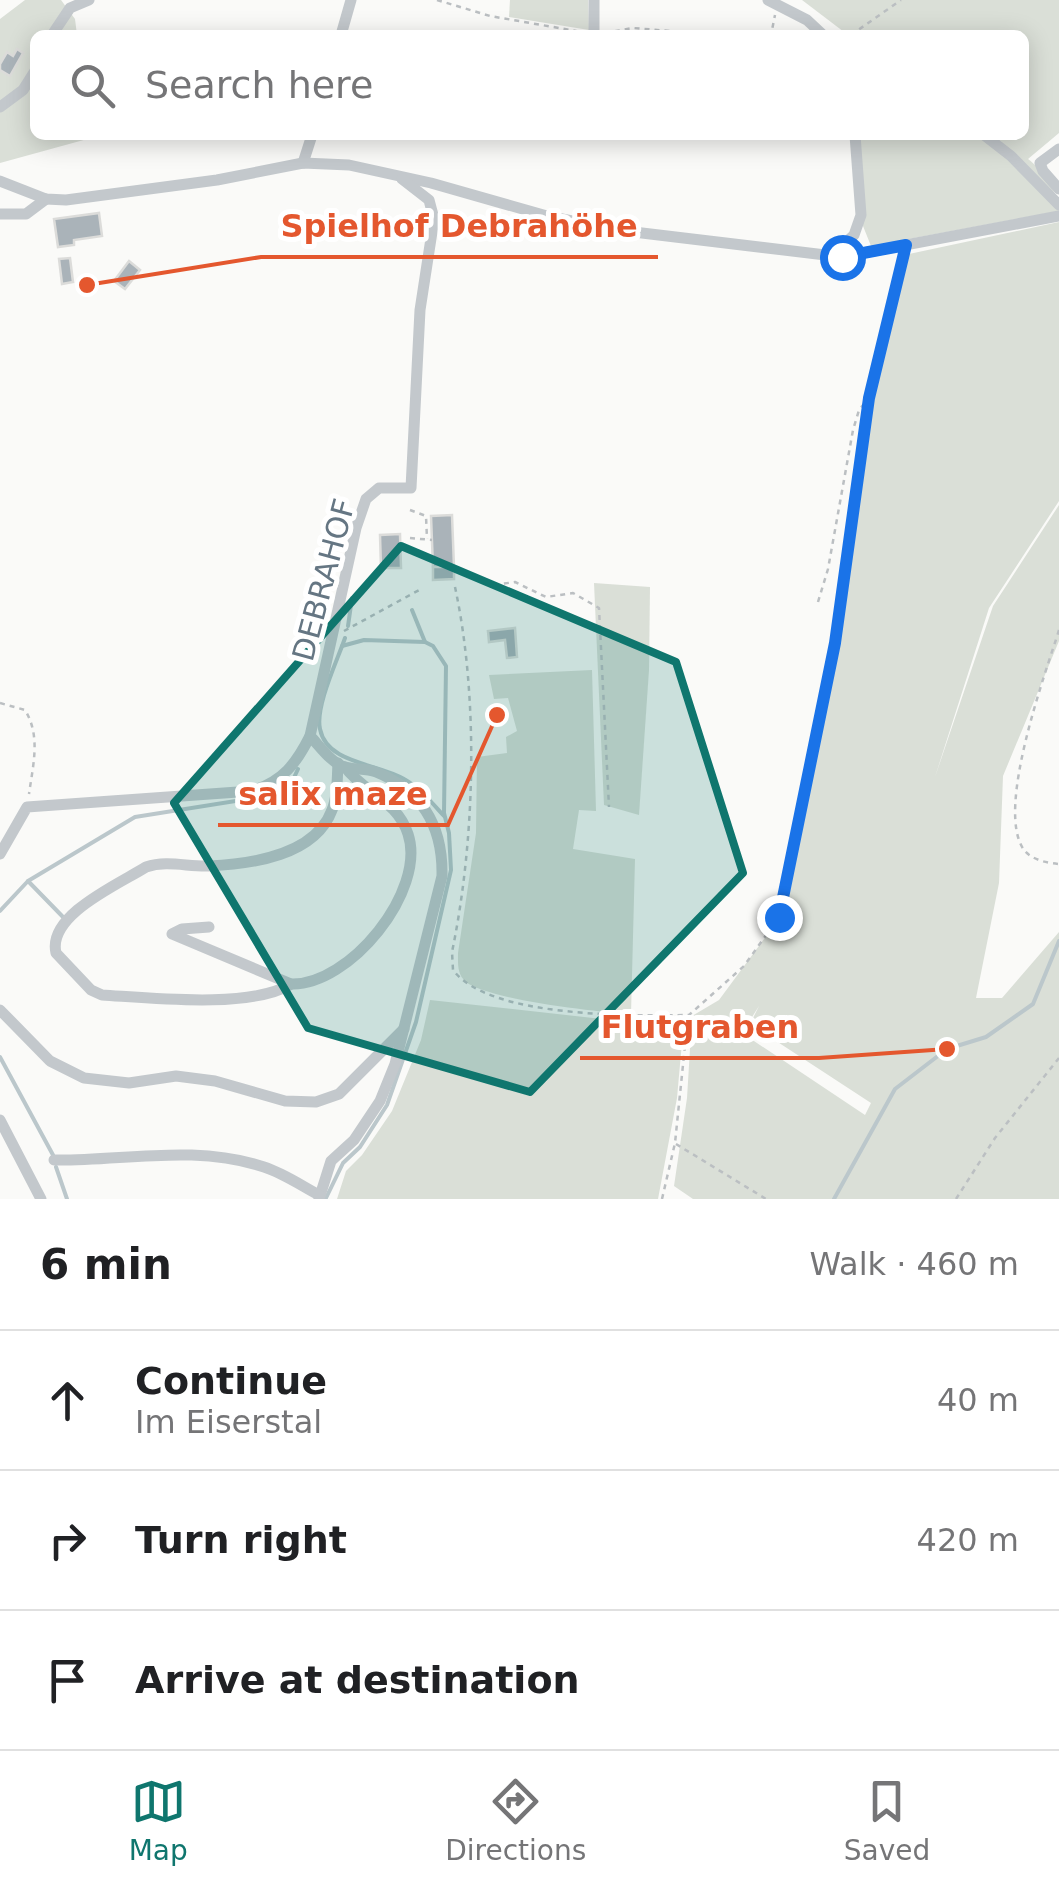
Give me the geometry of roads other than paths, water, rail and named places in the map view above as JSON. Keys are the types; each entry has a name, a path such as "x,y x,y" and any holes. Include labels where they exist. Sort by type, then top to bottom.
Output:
{"street":[{"path":"55,30 70,8 89,0"},
{"path":"342,30 351,0"},
{"path":"594,0 594,30"},
{"path":"771,2 818,30"},
{"path":"0,107 23,90 30,78"},
{"path":"303,163 310,140"},
{"path":"830,256 854,235 861,215 855,140"},
{"path":"990,140 1038,181 1059,205"},
{"path":"1059,149 1040,163 1059,189"},
{"path":"0,181 46,199 66,200 303,163 349,165 617,230 830,256 1059,216"},
{"name":"DEBRAHOF","path":"0,854 27,807 252,791 283,777 297,762 310,736 356,528 366,499 380,488 411,488 420,310 434,219 429,200 401,177"},
{"path":"0,214 26,214 46,199"},
{"path":"310,736 402,816 410,838 410,870 401,900 370,938 348,960 318,980 291,984 277,992 210,999 102,995 92,990 56,953 55,934 66,918 158,863 234,864 293,850 312,838 332,813 342,765"},
{"path":"54,1160 151,1154 218,1157 266,1167 319,1197 331,1161 354,1140 380,1101 395,1064 442,876 438,832 430,812 406,788 374,771 342,765"},
{"path":"210,927 182,929 172,934 291,984"},
{"path":"0,1010 50,1061 84,1078 129,1083 176,1076 285,1101 316,1102 340,1094 404,1030"},
{"path":"0,1120 42,1199"}],"waterway":[{"path":"348,626 352,598"},
{"path":"326,1198 343,1163 360,1147 387,1105 416,1022 451,870 444,813 446,666 433,646 425,642 412,610"},
{"path":"345,638 321,708 320,729 325,741 343,756 410,783 444,816"},
{"path":"342,646 364,640 425,642"},
{"path":"0,911 28,881 135,817 274,795 292,782 298,769"},
{"path":"28,881 63,917"},
{"path":"834,1199 895,1089 947,1049 986,1037 1033,1004 1059,941"},
{"path":"0,1057 53,1155"},
{"path":"56,1167 67,1199"}],"place":[{"name":"Spielhof Debrahöhe","path":"87,285"},
{"name":"salix maze","path":"497,715"},
{"name":"Flutgraben","path":"947,1049"}]}
